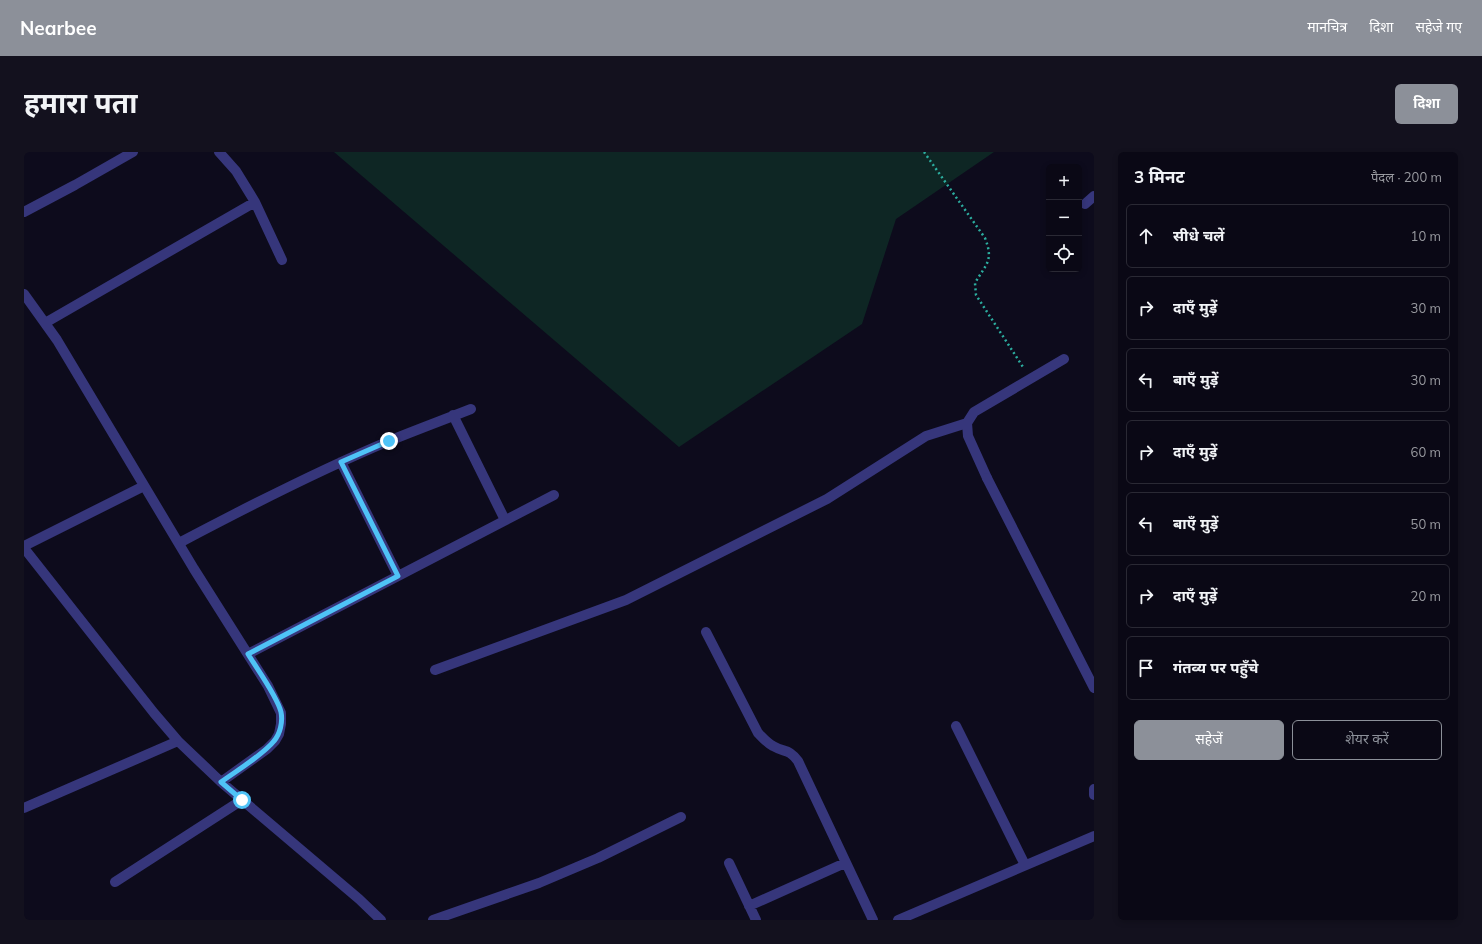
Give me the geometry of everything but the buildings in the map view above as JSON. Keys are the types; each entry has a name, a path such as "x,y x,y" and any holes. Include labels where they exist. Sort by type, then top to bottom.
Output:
{"street":[{"path":"24,212 76,185 133,152"},
{"path":"219,152 236,171 255,202 282,260"},
{"path":"1085,204 1094,196"},
{"path":"45,323 255,202"},
{"path":"24,294 57,340 179,544 277,703 281,713 281,724 277,737 267,749 221,782"},
{"path":"1064,359 974,412 967,423 968,436 987,478 1094,688"},
{"path":"179,544 246,507 341,462 471,408"},
{"path":"454,415 505,520"},
{"path":"435,670 626,600 827,499 926,436 967,423"},
{"path":"341,462 398,576"},
{"path":"144,486 24,547 140,696 178,742 221,782 359,899 381,920"},
{"path":"248,654 554,495"},
{"path":"706,632 758,733 768,743 775,747 787,750 798,761 873,920"},
{"path":"956,726 1025,865"},
{"path":"24,808 178,742"},
{"path":"1094,789 1094,795"},
{"path":"115,882 242,800"},
{"path":"433,920 539,883 598,858 681,817"},
{"path":"898,920 1094,836"},
{"path":"729,863 756,920"},
{"path":"749,906 845,863"}],"path":[{"path":"924,152 985,238 990,249 989,261 975,283 976,295 1030,379"}],"green space":[{"path":"334,152 994,152 896,219 862,324 679,447"}],"route":[{"path":"242,800 221,782 267,749 275,741 279,734 281,724 281,713 277,703 248,654 398,576 341,462 389,441"}]}
